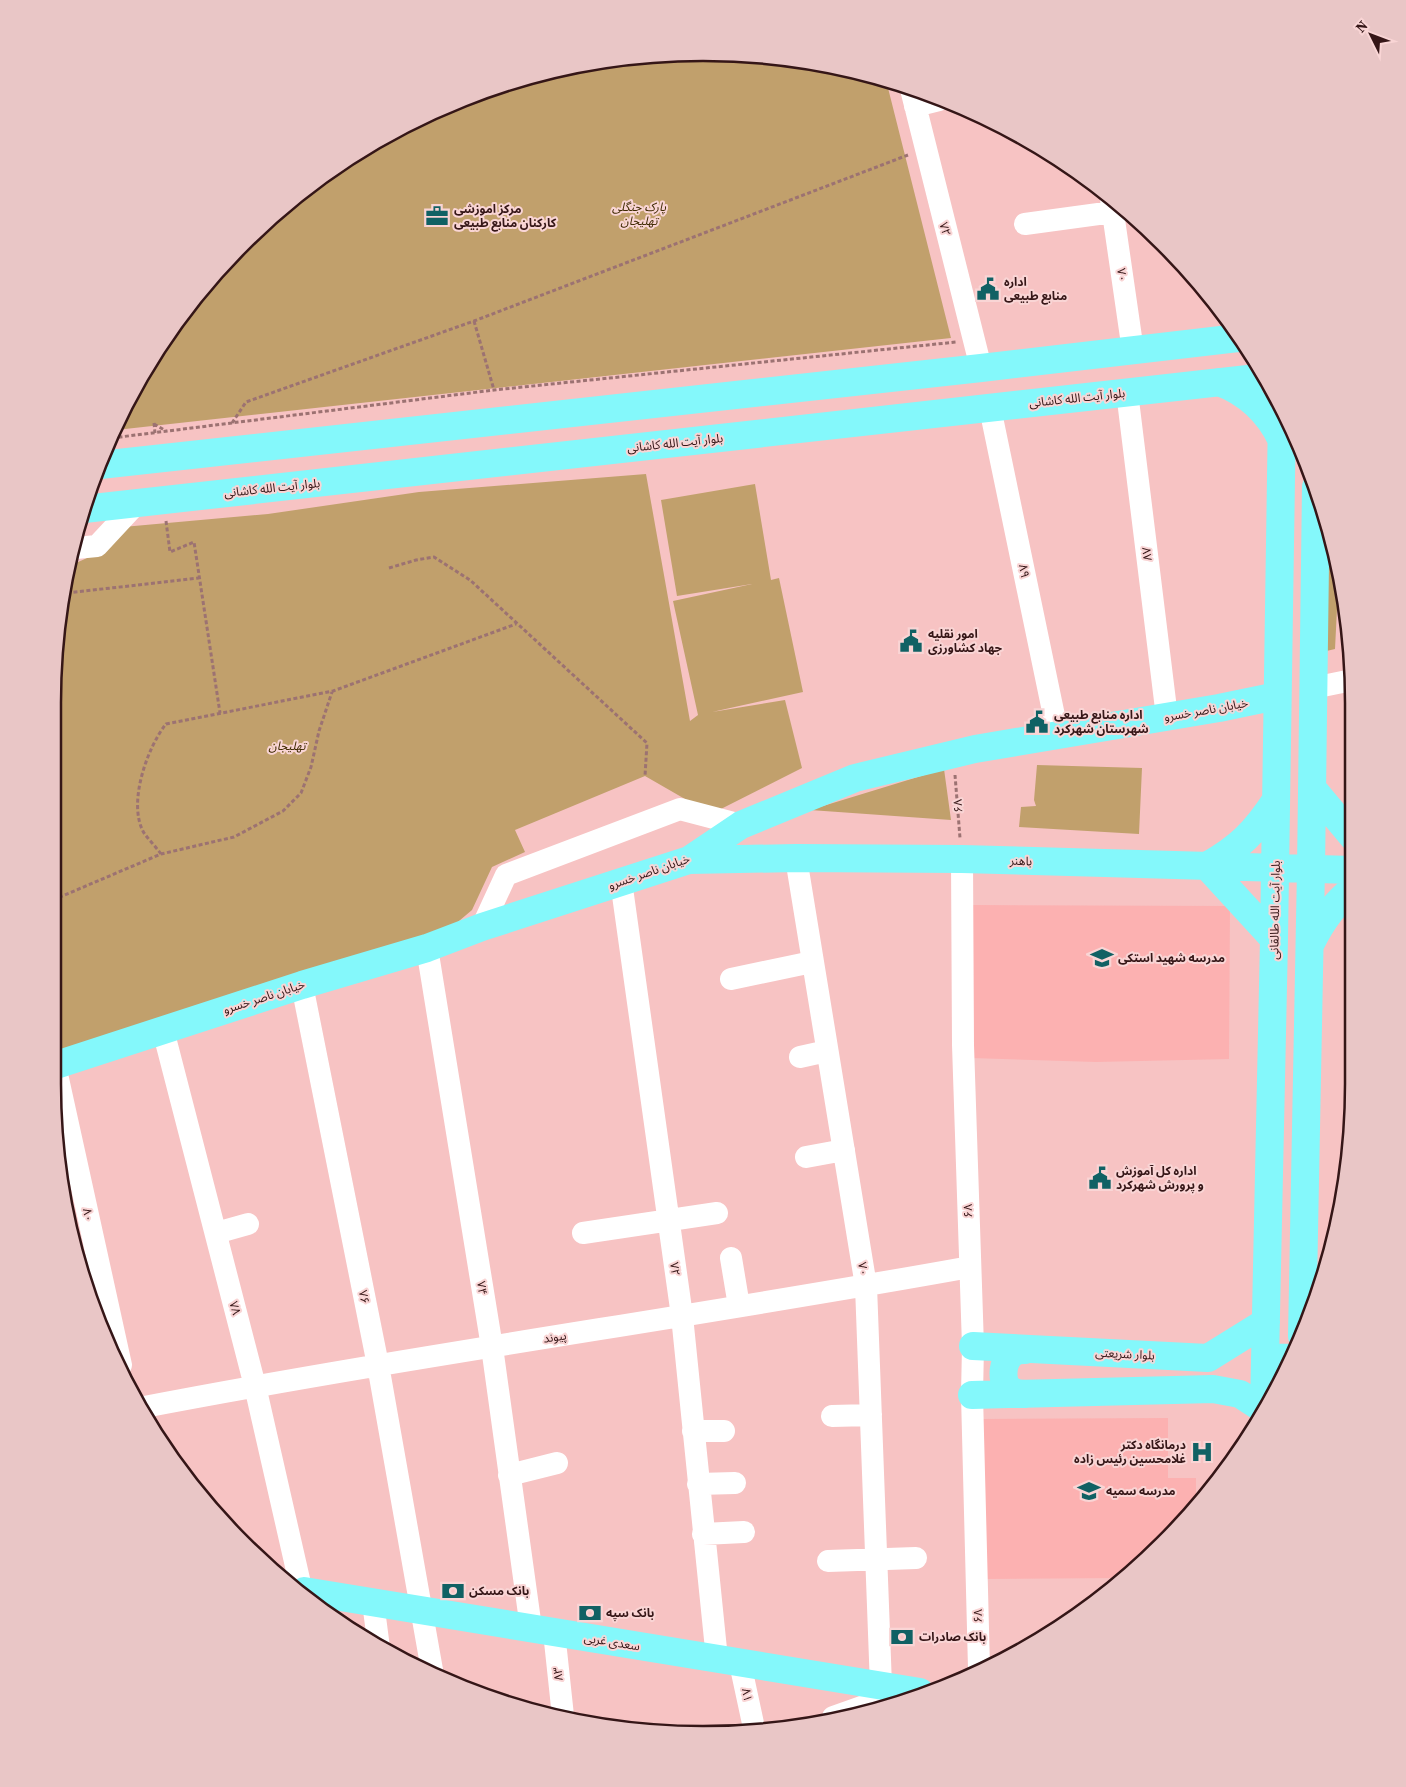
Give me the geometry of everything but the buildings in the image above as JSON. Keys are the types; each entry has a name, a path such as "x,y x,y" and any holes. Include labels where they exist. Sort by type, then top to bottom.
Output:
{"main road":[{"path":"107,464 1133,351 1229,337"},
{"path":"815,386 878,391 1240,351"},
{"path":"821,426 880,407 1249,366"},
{"name":"بلوار آیت الله کاشانی","path":"92,508 1256,377"},
{"path":"1219,382 1240,392 1257,405 1272,422 1282,426"},
{"name":"بلوار آیت الله طالقانی","path":"1270,1384 1278,1357 1266,1322 1276,868 1282,426"},
{"path":"1302,1313 1310,944 1316,512"},
{"name":"خیابان ناصر خسرو","path":"61,1063 302,985 427,948 482,927 689,860 741,826 854,778 954,754 1277,696"},
{"path":"1312,788 1345,827"},
{"path":"1274,939 1207,866 1230,853 1246,839 1261,823 1276,800"},
{"name":"باهنر","path":"689,860 796,858 962,859 1345,870"},
{"path":"1310,944 1319,925 1345,896"},
{"path":"1208,1358 1266,1322"},
{"name":"بلوار شریعتی","path":"973,1346 1208,1358"},
{"path":"1025,1350 1014,1352 1007,1360 1002,1372 1008,1388 1014,1393 1026,1394"},
{"path":"1208,1358 1216,1359 1222,1364 1225,1371 1225,1379 1213,1389"},
{"path":"972,1395 1213,1389 1240,1394 1261,1402"},
{"name":"سعدی غربی","path":"310,1591 728,1661 880,1699 904,1694"}],"street":[{"name":"۷۲","path":"913,98 924,149 981,368"},
{"path":"1025,224 1108,206"},
{"name":"۷۰","path":"1113,210 1133,351"},
{"name":"۸۷","path":"1127,392 1167,717"},
{"name":"۸۹","path":"990,408 1058,735"},
{"path":"81,548 98,546 137,503"},
{"path":"1312,688 1344,682"},
{"path":"482,927 506,875 680,809 741,826"},
{"name":"۷۰","path":"796,858 866,1286 880,1699"},
{"name":"۶۸","path":"962,859 963,1045 973,1346 972,1395 979,1664"},
{"name":"۷۲","path":"621,881 682,1316 703,1534 728,1661"},
{"name":"۷۴","path":"427,948 492,1347 509,1475 542,1630"},
{"path":"731,979 812,962"},
{"name":"۷۶","path":"302,985 378,1366 431,1665"},
{"name":"۷۸","path":"163,1030 255,1386 300,1583"},
{"path":"800,1057 827,1051"},
{"name":"۸۰","path":"62,1100 116,1344"},
{"path":"806,1158 844,1150"},
{"path":"583,1233 717,1213"},
{"path":"216,1233 248,1224"},
{"path":"731,1258 739,1306"},
{"name":"پیوند","path":"148,1406 255,1386 866,1286 970,1267"},
{"path":"832,1416 870,1415"},
{"path":"693,1431 724,1431"},
{"path":"509,1475 557,1463"},
{"path":"698,1484 735,1483"},
{"path":"703,1534 744,1532"},
{"path":"828,1561 916,1558"},
{"path":"373,1602 378,1637"},
{"name":"۸۳","path":"542,1630 561,1709"},
{"name":"۸۱","path":"728,1661 752,1723"},
{"path":"864,1705 880,1699"}],"path":[{"path":"232,423 246,402 474,321 924,149"},
{"path":"474,321 494,390"},
{"path":"119,437 494,390 974,340"},
{"path":"154,424 167,431"},
{"path":"170,552 194,542 220,713"},
{"path":"390,568 434,557 470,580 647,743 645,776"},
{"path":"72,592 199,578"},
{"path":"161,854 143,832 138,807 140,784 147,756 158,733 166,724 333,691 516,624"},
{"path":"61,897 161,854 234,837 283,811 301,793 311,767 333,691"},
{"name":"۶۸","path":"954,754 962,859"}],"shaded area":[{"name":"مدرسه شهید استکی","path":"973,905 1230,906 1229,1059 1096,1062 972,1058"},
{"name":"مدرسه سمیه","path":"1168,1418 1168,1478 1196,1478 1196,1494 1157,1538 1112,1578 982,1579 982,1419"}],"green space":[{"name":"پارک جنگلی تهلیجان","path":"703,61 745,63 787,67 828,74 888,89 951,338 122,429 147,382 169,346 221,280 249,249 280,221 346,169 419,127 497,95 537,83 619,67"},
{"name":"تهلیجان","path":"646,474 690,721 698,715 673,601 752,584 677,596 661,500 755,484 771,580 779,578 803,692 712,712 785,700 802,768 711,814 645,776 515,830 525,852 492,867 472,910 427,948 61,1056 61,703 67,619 78,562 101,549 123,527 268,514 419,492"},
{"path":"1322,535 1337,608 1335,649 1318,653"},
{"path":"1037,765 1142,768 1139,834 1019,827 1021,807 1036,806 1034,800"},
{"path":"944,769 951,820 810,810"}],"place":[{"name":"مرکز اموزشی کارکنان منابع طبیعی","path":"437,216"},
{"name":"اداره منابع طبیعی","path":"988,289"},
{"name":"امور نقلیه جهاد کشاورزی","path":"911,641"},
{"name":"اداره منابع طبیعی شهرستان شهرکرد","path":"1037,722"},
{"name":"مدرسه شهید استکی","path":"1102,958"},
{"name":"اداره کل آموزش و پرورش شهرکرد","path":"1100,1178"},
{"name":"درمانگاه دکتر غلامحسین رئیس زاده","path":"1202,1452"},
{"name":"مدرسه سمیه","path":"1089,1491"},
{"name":"بانک مسکن","path":"453,1591"},
{"name":"بانک سپه","path":"590,1613"},
{"name":"بانک صادرات","path":"902,1637"}]}
